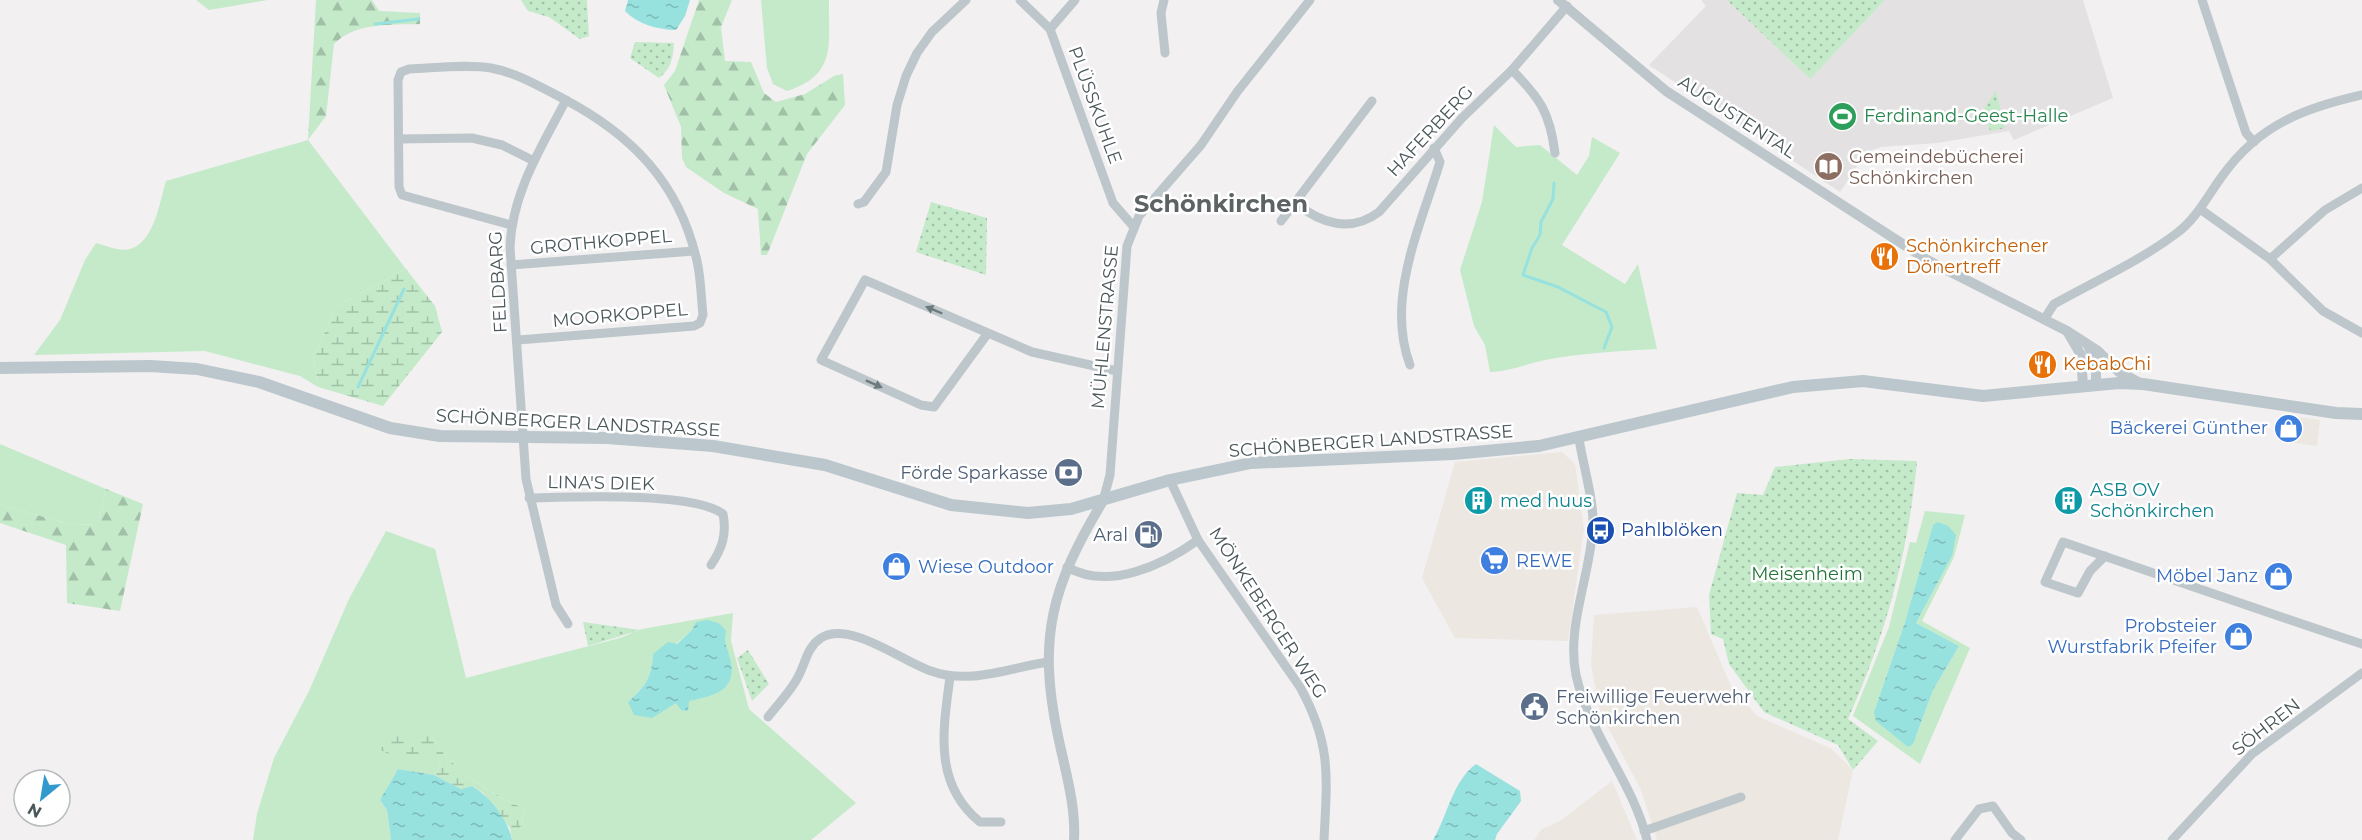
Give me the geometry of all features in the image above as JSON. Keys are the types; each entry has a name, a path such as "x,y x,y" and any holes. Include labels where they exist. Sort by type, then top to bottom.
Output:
{"main road":[{"name":"SCHÖNBERGER LANDSTRASSE","path":"0,368 197,369 259,382 390,428 440,436 607,438 713,446 825,465 920,497 977,510 1028,513 1071,509 1170,480 1251,463 1518,449 1579,439 1793,387 1824,383 1872,382 1977,396 2096,385 2143,384 2336,413 2362,414"}],"street":[{"path":"858,204 864,202 886,172 897,105 906,76 917,53 932,32 966,0"},
{"name":"PLÜSSKUHLE","path":"1020,0 1050,29 1113,202 1133,226"},
{"path":"1050,29 1075,0"},
{"path":"1164,0 1161,13 1165,53"},
{"name":"MÜHLENSTRASSE","path":"1103,501 1110,475 1127,246 1133,226 1201,145 1237,92 1310,0"},
{"path":"2202,0 2246,133 2254,142"},
{"name":"HAFERBERG","path":"1296,203 1309,214 1336,224 1366,222 1379,212 1434,148 1512,70 1563,3"},
{"name":"AUGUSTENTAL","path":"1563,3 1647,76 1674,96 1929,261 2045,318 2086,343 2119,372 2143,384"},
{"name":"MOORKOPPEL","path":"511,225 402,195 399,187 398,80 401,72 409,69 487,68 515,74 566,100 613,128 649,163 675,203 694,251 703,315 700,323 694,326 518,340"},
{"path":"1512,70 1542,104 1552,132 1555,153"},
{"path":"2045,318 2054,304 2178,232 2200,209 2228,169 2254,142 2280,123 2315,106 2362,95"},
{"name":"FELDBARG","path":"566,100 521,188 511,225 511,265 530,498 556,605 568,624"},
{"path":"1281,221 1372,101"},
{"path":"399,139 472,138 502,145 534,161"},
{"path":"1410,365 1406,355 1401,293 1440,162 1434,148"},
{"path":"2270,259 2325,210 2362,188"},
{"path":"2200,209 2270,259 2324,311 2362,333"},
{"name":"GROTHKOPPEL","path":"511,265 694,251"},
{"path":"988,333 934,407 921,405 821,360 866,280 1032,352 1117,371"},
{"path":"2067,331 2081,355 2082,387"},
{"path":"2086,343 2096,366 2096,385"},
{"path":"1579,439 1593,524 1576,631 1576,675 1591,718 1646,835 1742,797"},
{"name":"MÖNKEBERGER WEG","path":"1170,480 1198,540 1300,687 1316,718 1327,767 1324,840"},
{"name":"LINA'S DIEK","path":"530,498 638,496 712,508 723,514 725,524 722,549 711,565"},
{"path":"1074,840 1073,816 1054,720 1047,644 1052,612 1067,567 1103,501"},
{"path":"1067,567 1090,576 1133,572 1163,562 1198,540"},
{"path":"2105,556 2090,572 2079,593 2045,582 2063,542 2105,556 2362,644"},
{"path":"768,717 797,678 811,646 823,637 836,633 850,633 916,666 950,677 982,676 1048,662"},
{"name":"SÖHREN","path":"2172,840 2252,754 2362,673"},
{"path":"950,677 943,727 946,769 956,795 966,811 980,822 1001,822"},
{"path":"1955,840 1979,809 1993,806 2012,833 2021,840"}],"shaded area":[{"path":"1701,0 1727,0 1810,79 1885,0 2083,0 2113,98 2014,140 2009,131 1937,143 1881,147 1867,152 1840,192 1649,65 1706,6"},
{"path":"2283,415 2320,420 2317,446 2281,441"},
{"path":"1562,452 1575,464 1584,529 1568,641 1455,638 1422,578 1455,462"},
{"path":"1697,607 1731,686 1757,716 1832,749 1853,770 1838,840 1657,840 1641,790 1600,712 1591,664 1594,615"},
{"path":"1612,781 1637,840 1534,840 1542,829 1560,821"}],"green space":[{"path":"196,0 268,0 209,10"},
{"path":"316,0 372,0 379,11 420,13 420,24 363,28 352,32 334,44 326,116 308,140"},
{"path":"521,0 587,0 589,36 580,39 549,17 528,11"},
{"path":"699,0 732,0 721,27 725,61 751,62 764,93 776,102 805,94 834,76 843,74 845,105 807,154 767,255 761,255 758,209 724,193 686,167 682,158 681,127 664,85 675,71"},
{"path":"761,0 829,0 827,56 815,76 787,91 773,84 767,68"},
{"path":"1727,0 1885,0 1810,79"},
{"path":"635,42 674,43 671,63 659,78 630,58"},
{"path":"1996,91 2005,128 1990,131 1984,108"},
{"path":"1494,125 1516,147 1540,145 1577,175 1589,156 1592,137 1620,153 1562,245 1625,284 1638,264 1657,349 1573,356 1490,372 1485,345 1474,326 1460,270 1482,202"},
{"path":"308,140 406,269 337,306 313,358 318,387 300,376 205,351 34,355 60,320 85,260 96,243 124,250 140,243 152,228 166,181"},
{"path":"931,202 987,218 986,275 916,252"},
{"path":"406,269 435,306 442,332 383,406 318,387 313,358 337,306"},
{"path":"0,444 106,489 98,524 71,525 0,504"},
{"name":"Meisenheim","path":"1850,459 1917,461 1908,529 1893,593 1874,656 1848,719 1878,741 1853,770 1838,745 1764,712 1729,664 1723,639 1711,634 1709,595 1737,493 1763,495 1775,467"},
{"path":"106,489 143,504 120,611 67,603 66,545 0,523 0,504 71,525 98,524"},
{"path":"1925,511 1965,515 1954,557 1922,621 1970,648 1920,764 1853,716 1889,627 1910,542 1916,543","holes":["1933,525 1952,556 1916,623 1959,646 1933,690 1913,744 1874,712 1904,625"]},
{"path":"386,531 435,549 466,678 620,638 642,629 733,613 731,641 749,709 856,803 811,840 512,840 510,828 520,829 525,809 498,796 460,770 449,760 431,736 395,757 437,757 441,765 434,775 398,769 380,800 387,810 391,840 253,840 257,814 274,758 309,691 349,599","holes":["692,630 723,643 730,658 705,697 676,702 628,702 647,681 653,654 676,644"]},
{"path":"583,622 640,630 588,646"},
{"path":"748,650 769,684 752,701 737,658"},
{"path":"403,735 431,736 449,760 460,770 498,796 525,809 520,829 510,828 483,793 472,786 461,789 434,775 441,765 437,757 395,757 374,747 387,739"}],"water":[{"path":"628,0 690,0 685,16 676,30 642,23 630,16 625,11"},
{"path":"1938,522 1948,526 1956,535 1952,556 1916,623 1959,646 1933,690 1913,744 1908,747 1876,721 1874,712 1904,625 1933,525"},
{"path":"708,620 720,624 726,631 725,642 732,669 727,685 716,693 689,701 688,711 681,710 676,703 652,718 634,715 628,702 647,681 653,654 668,642 677,644 692,630 696,622"},
{"path":"1476,764 1520,791 1521,801 1495,840 1433,840 1456,789 1468,771"},
{"path":"398,769 434,775 461,789 472,786 497,809 507,824 512,840 391,840 387,810 380,800"}],"waterway":[{"path":"375,24 419,19"},
{"path":"1554,183 1553,199 1541,222 1540,235 1532,248 1523,275 1558,287 1606,312 1612,327 1604,348"},
{"path":"358,387 404,289"}],"place":[{"name":"Ferdinand-Geest-Halle","path":"1843,116"},
{"name":"Gemeindebücherei Schönkirchen","path":"1828,167"},
{"name":"Schönkirchener Dönertreff","path":"1885,256"},
{"name":"KebabChi","path":"2042,364"},
{"name":"Bäckerei Günther","path":"2289,428"},
{"name":"Förde Sparkasse","path":"1069,473"},
{"name":"ASB OV Schönkirchen","path":"2069,500"},
{"name":"med huus","path":"1479,501"},
{"name":"Pahlblöken","path":"1600,530"},
{"name":"Aral","path":"1149,535"},
{"name":"REWE","path":"1495,561"},
{"name":"Wiese Outdoor","path":"897,567"},
{"name":"Möbel Janz","path":"2279,576"},
{"name":"Probsteier Wurstfabrik Pfeifer","path":"2238,636"},
{"name":"Freiwillige Feuerwehr Schönkirchen","path":"1535,707"}],"district":[{"name":"Schönkirchen","path":"1221,204"}]}
